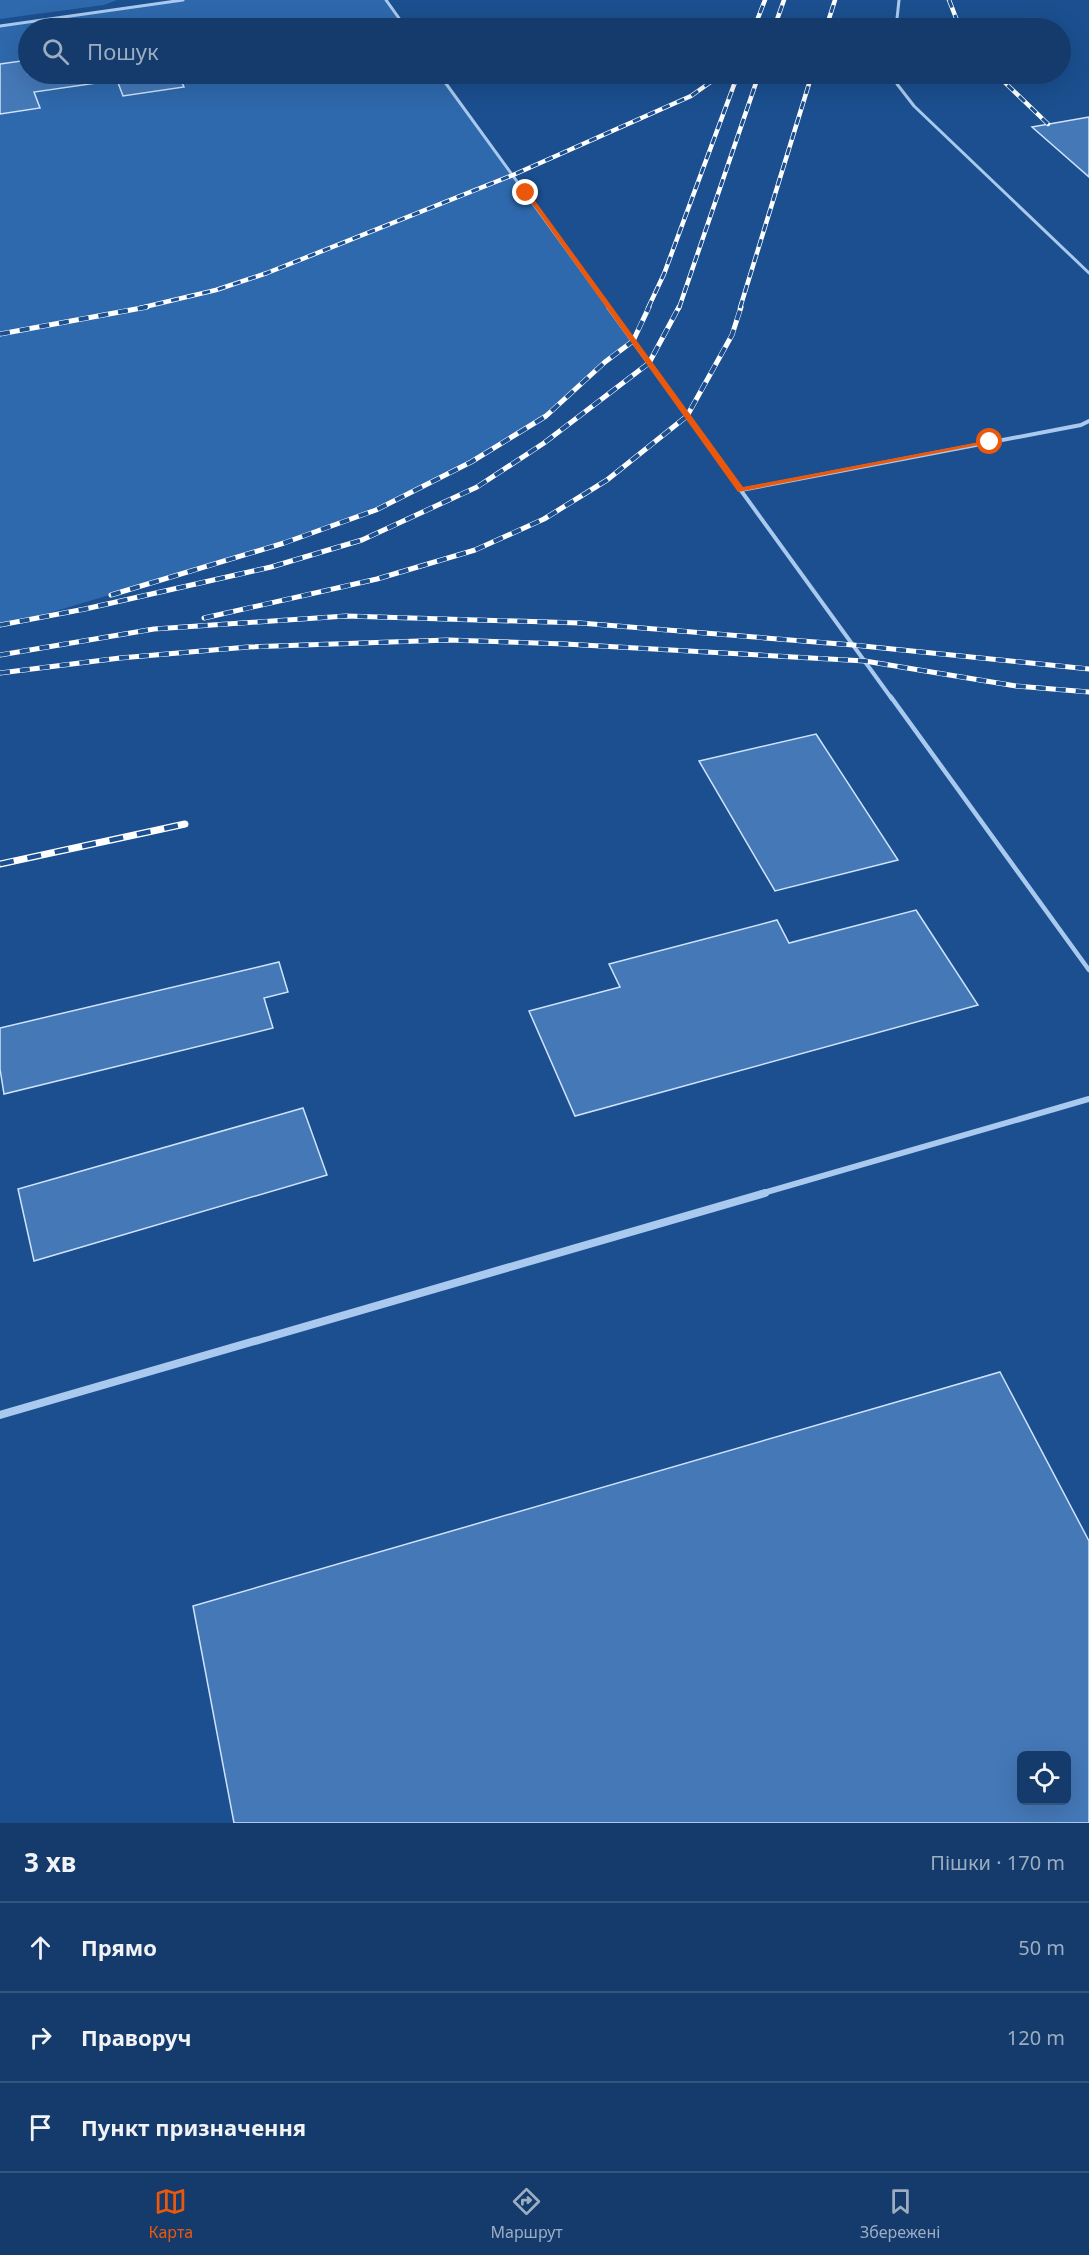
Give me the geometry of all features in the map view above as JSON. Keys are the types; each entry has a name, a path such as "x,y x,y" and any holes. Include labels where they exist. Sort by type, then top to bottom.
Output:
{"street":[{"path":"0,1415 1089,1099"}],"lane":[{"path":"136,0 139,6"},
{"path":"56,18 183,0"},
{"path":"386,0 399,18"},
{"path":"897,18 899,0"},
{"path":"0,26 18,23"},
{"path":"446,84 1089,970"},
{"path":"897,84 914,106 1089,273"},
{"path":"741,490 1081,425 1089,421"}],"shaded area":[{"path":"0,0 117,0 104,5 0,19"},
{"path":"183,0 386,0 399,18 51,18"},
{"path":"18,23 18,84 446,84 633,341 605,362 546,416 471,462 376,510 284,543 29,619 0,625 0,25"}],"building":[{"path":"18,61 18,84 89,84 34,92 40,108 0,114 0,64"},
{"path":"118,84 183,84 184,87 123,96"},
{"path":"1089,117 1089,177 1032,127"},
{"path":"816,734 898,860 775,891 699,761"},
{"path":"916,910 978,1005 575,1116 529,1011 620,987 609,964 777,920 789,943"},
{"path":"279,962 288,992 264,998 273,1028 4,1094 0,1069 0,1028"},
{"path":"303,1108 327,1175 34,1261 18,1189"},
{"path":"1000,1372 1089,1541 1089,1823 234,1823 193,1606"}],"railway":[{"path":"758,18 765,0"},
{"path":"778,18 784,0"},
{"path":"829,18 835,0"},
{"path":"949,0 956,18"},
{"path":"140,308 216,290 267,273 513,175 691,96 708,84"},
{"path":"648,308 664,274 734,84"},
{"path":"679,308 756,84"},
{"path":"740,308 809,84"},
{"path":"1006,84 1048,124"},
{"path":"0,334 147,307"},
{"path":"111,595 284,543 376,510 471,462 546,416 605,362 633,341 649,307"},
{"path":"0,625 85,609 271,567 362,540 477,487 544,443 649,363 679,307"},
{"path":"204,618 377,579 475,550 544,519 607,480 687,416 732,335 741,307"},
{"path":"0,655 154,629 346,616 580,623 853,645 1089,669"},
{"path":"0,673 120,658 248,647 448,640 565,644 865,661 1016,686 1089,692"},
{"path":"0,864 185,824"}],"route":[{"path":"526,193 741,490 990,442"}]}
